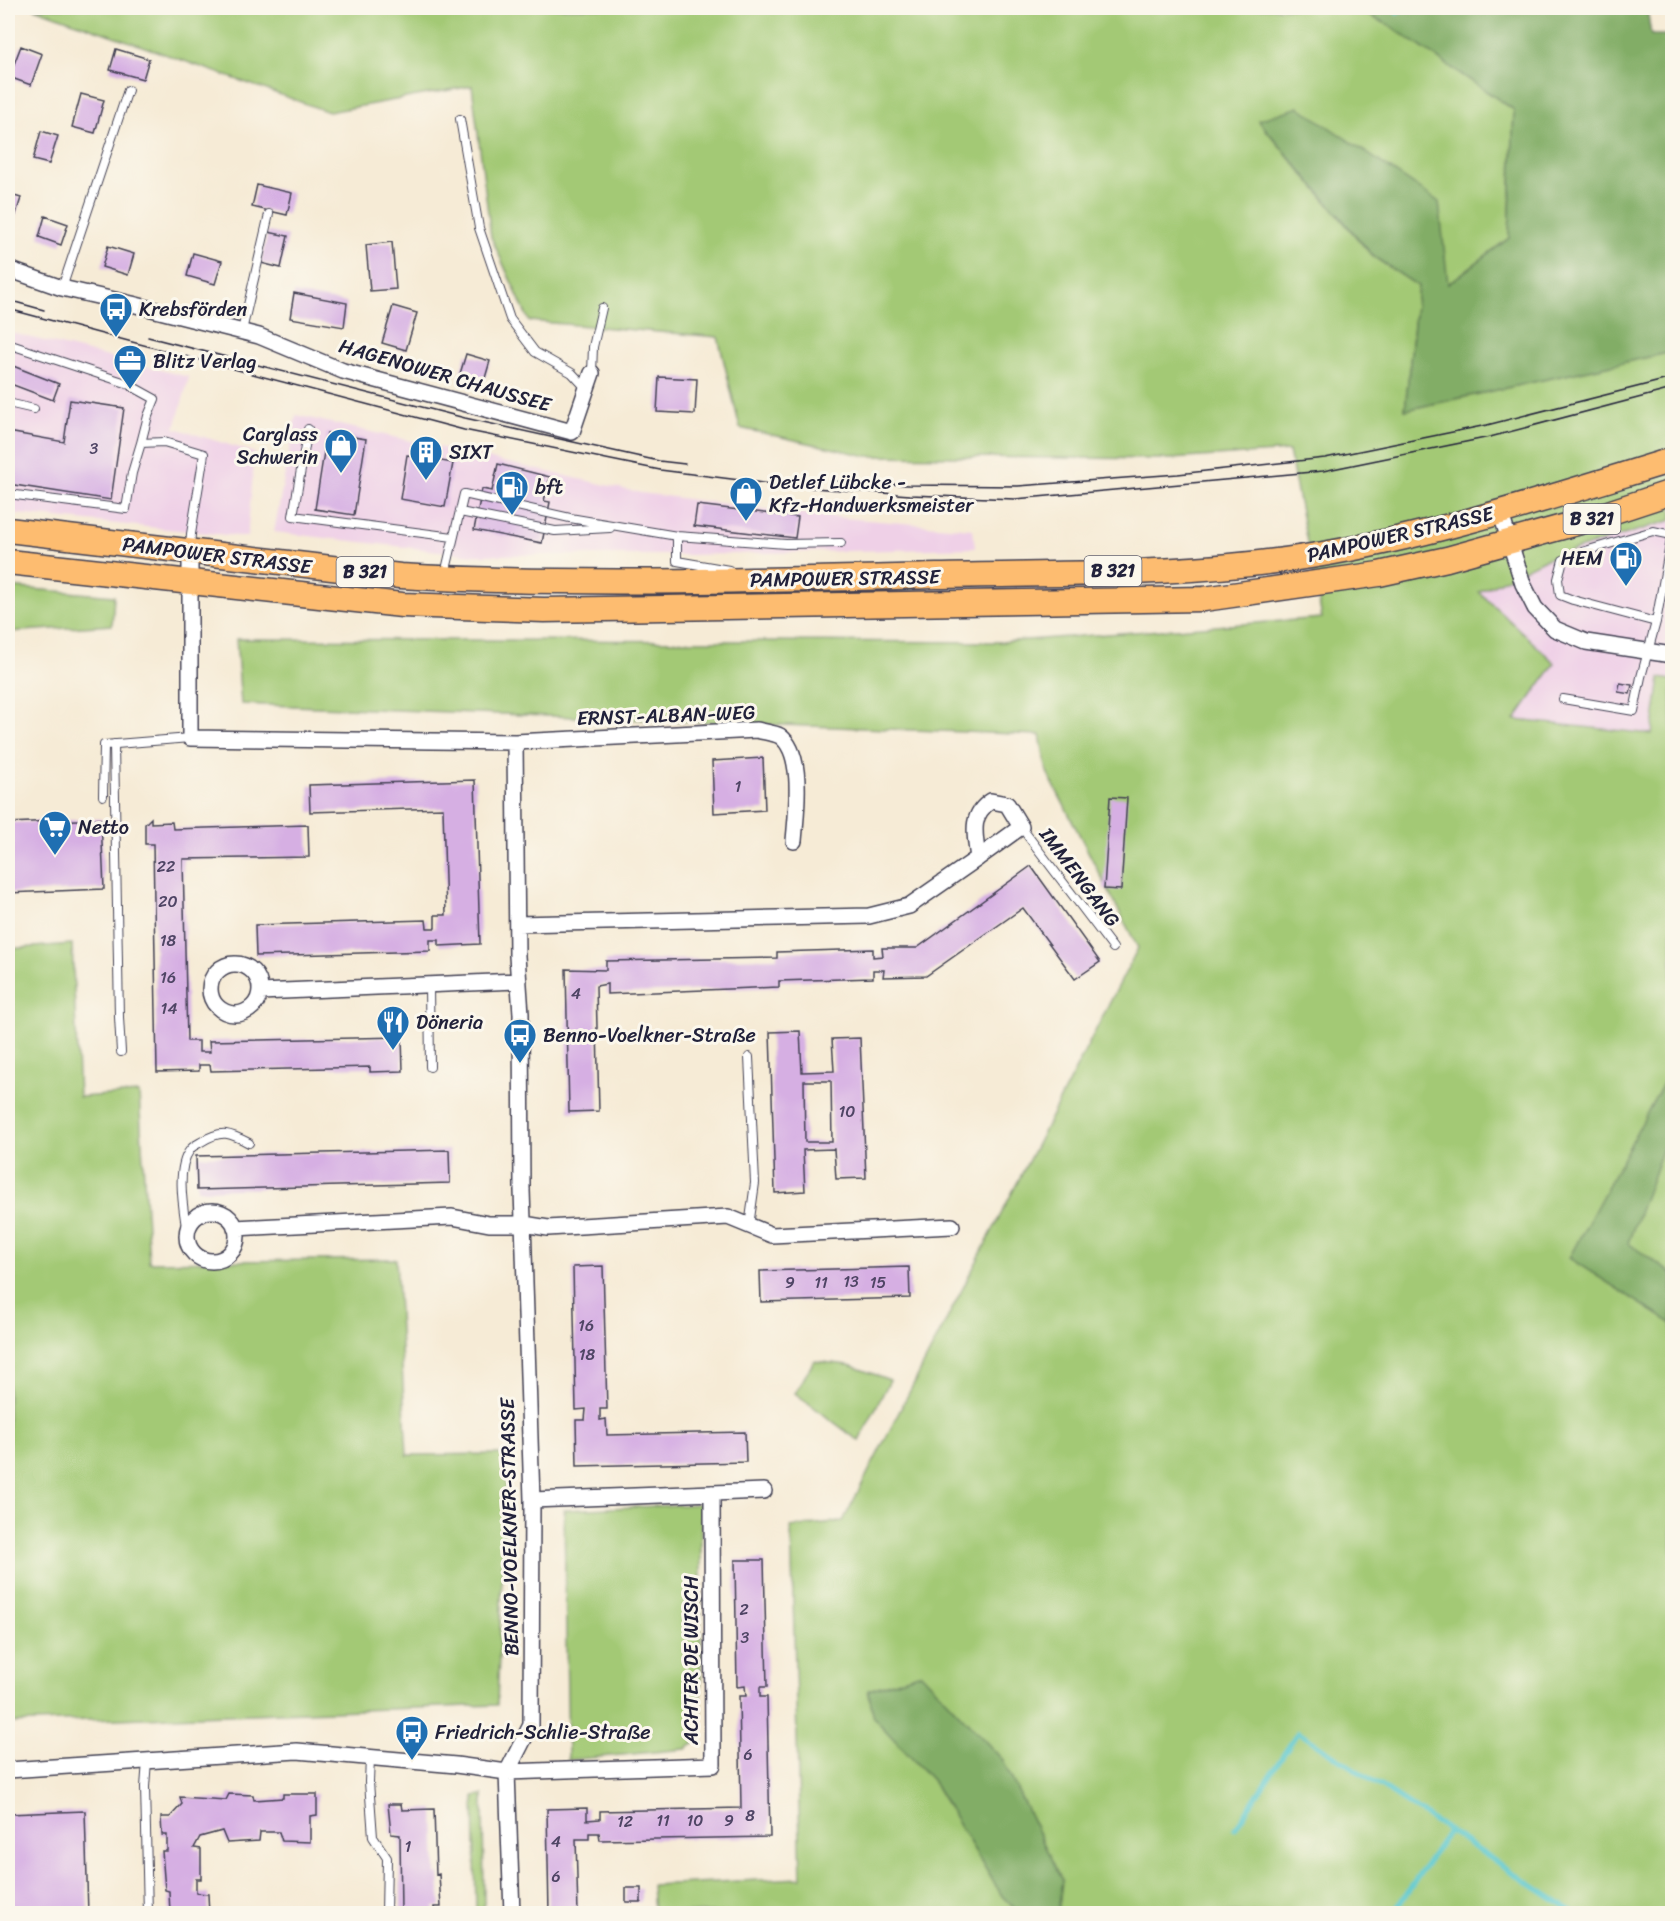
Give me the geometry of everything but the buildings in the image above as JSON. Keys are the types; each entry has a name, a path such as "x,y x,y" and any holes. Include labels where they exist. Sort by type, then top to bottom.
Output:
{"main road":[{"name":"PAMPOWER STRASSE","path":"8,530 190,553 444,579 655,583 1200,569 1308,556 1371,545 1500,511 1672,460"},
{"name":"PAMPOWER STRASSE","path":"8,562 402,605 544,610 1204,598 1379,574 1447,560 1672,492"}],"street":[{"name":"HAGENOWER CHAUSSEE","path":"8,269 62,288 242,331 343,371 572,432 592,373"},
{"path":"1500,511 1523,584 1535,608 1555,629 1586,642 1672,656"},
{"path":"190,553 190,738 515,742"},
{"name":"ERNST-ALBAN-WEG","path":"515,742 757,730 779,736 790,747 795,760 797,805 794,841"},
{"name":"BENNO-VOELKNER-STRASSE","path":"507,1772 531,1725 532,1500 522,1190 515,742"},
{"path":"517,924 868,916 909,906 978,858 1021,827 1007,804 992,801 981,807 975,819 978,858"},
{"path":"260,992 519,981"},
{"path":"217,1211 231,1220 235,1228 236,1244 225,1257 209,1261 195,1254 187,1241 187,1234 194,1218 200,1213 217,1211"},
{"path":"235,1228 452,1217 489,1224 524,1224 548,1228 728,1218 771,1235 952,1226"},
{"path":"532,1500 764,1491"},
{"name":"ACHTER DE WISCH","path":"507,1772 713,1765 712,1493"},
{"path":"8,1770 297,1751 456,1765 507,1772 512,1914"}],"lane":[{"path":"62,288 128,90"},
{"path":"460,119 479,228 510,319 535,352 572,373 586,388"},
{"path":"242,331 269,214"},
{"path":"592,373 594,347 602,308"},
{"path":"8,344 126,383 156,399 148,416 132,473 126,509 8,494"},
{"path":"8,403 34,409"},
{"path":"308,429 293,516 453,537"},
{"path":"141,443 164,442 204,454 190,553"},
{"path":"444,579 464,494 570,518 677,536 786,544 841,543"},
{"path":"459,512 555,531 627,528"},
{"path":"1563,699 1634,711 1656,622 1672,535 1653,531 1563,560 1558,579 1560,595 1656,622"},
{"path":"677,536 677,561 784,579"},
{"path":"103,796 104,745 190,738"},
{"path":"114,744 118,1017 121,1052"},
{"name":"IMMENGANG","path":"1021,827 1113,948"},
{"path":"429,985 430,1067"},
{"path":"749,1057 755,1183 749,1227"},
{"path":"187,1234 183,1205 182,1167 190,1149 211,1136 229,1133 249,1143"},
{"path":"370,1758 369,1782 373,1837 387,1858 386,1914"},
{"path":"147,1761 145,1787 148,1914"}],"shaded area":[{"path":"8,332 189,377 175,428 255,453 247,537 8,513"},
{"path":"296,415 641,493 820,516 973,529 975,548 687,555 473,555 274,532"},
{"path":"1672,520 1672,680 1660,679 1652,734 1514,720 1511,624 1478,592 1543,560"}],"green space":[{"path":"34,8 1353,8 1387,24 1514,110 1509,238 1448,284 1258,120 1372,256 1418,286 1405,410 1672,352 1672,520 1543,560 1479,592 1555,663 1515,720 1652,734 1660,678 1672,680 1672,817 1668,823 1672,824 1672,1913 654,1913 652,1885 801,1878 791,1527 843,1521 1138,948 1047,772 1040,735 241,704 236,639 1001,642 1322,618 1289,451 1171,459 867,456 740,428 718,337 529,321 491,237 472,86 329,112"},
{"path":"1353,8 1647,8 1651,35 1672,35 1672,352 1405,410 1418,286 1373,256 1258,120 1299,107 1439,202 1448,284 1509,238 1514,110 1387,24"},
{"path":"8,587 114,596 112,625 8,632"},
{"path":"72,944 79,1097 139,1093 149,1262 396,1259 407,1455 507,1454 497,1705 8,1723 8,949"},
{"path":"1672,1067 1672,1151 1664,1146 1628,1243 1672,1274 1672,1324 1569,1258"},
{"path":"814,1361 849,1365 890,1380 859,1441 795,1393"},
{"path":"701,1504 701,1739 686,1749 568,1760 564,1510"},
{"path":"921,1673 1002,1759 1062,1881 1058,1913 1019,1913 1002,1896 932,1780 874,1718 868,1690"},
{"path":"483,1795 484,1913 476,1913 474,1796"}],"waterway":[{"path":"1390,8 1398,12 1407,8"},
{"path":"1235,1829 1298,1732 1576,1914"},
{"path":"1393,1914 1449,1830"}],"tram line":[{"path":"8,300 44,310"},
{"path":"8,309 464,430 660,470 786,486 910,495 1015,499 1323,471 1490,437 1672,389"},
{"path":"148,337 465,418 659,461 685,464"},
{"path":"831,481 908,485 1018,486 1178,474 1325,458 1487,425 1672,378"}],"place":[{"name":"Krebsförden","path":"116,338"},
{"name":"Blitz Verlag","path":"130,390"},
{"name":"Carglass Schwerin","path":"341,474"},
{"name":"SIXT","path":"426,481"},
{"name":"bft","path":"512,516"},
{"name":"Detlef Lübcke - Kfz-Handwerksmeister","path":"746,522"},
{"name":"HEM","path":"1626,587"},
{"name":"Netto","path":"55,856"},
{"name":"Döneria","path":"393,1051"},
{"name":"Benno-Voelkner-Straße","path":"520,1064"},
{"name":"Friedrich-Schlie-Straße","path":"412,1761"}]}
